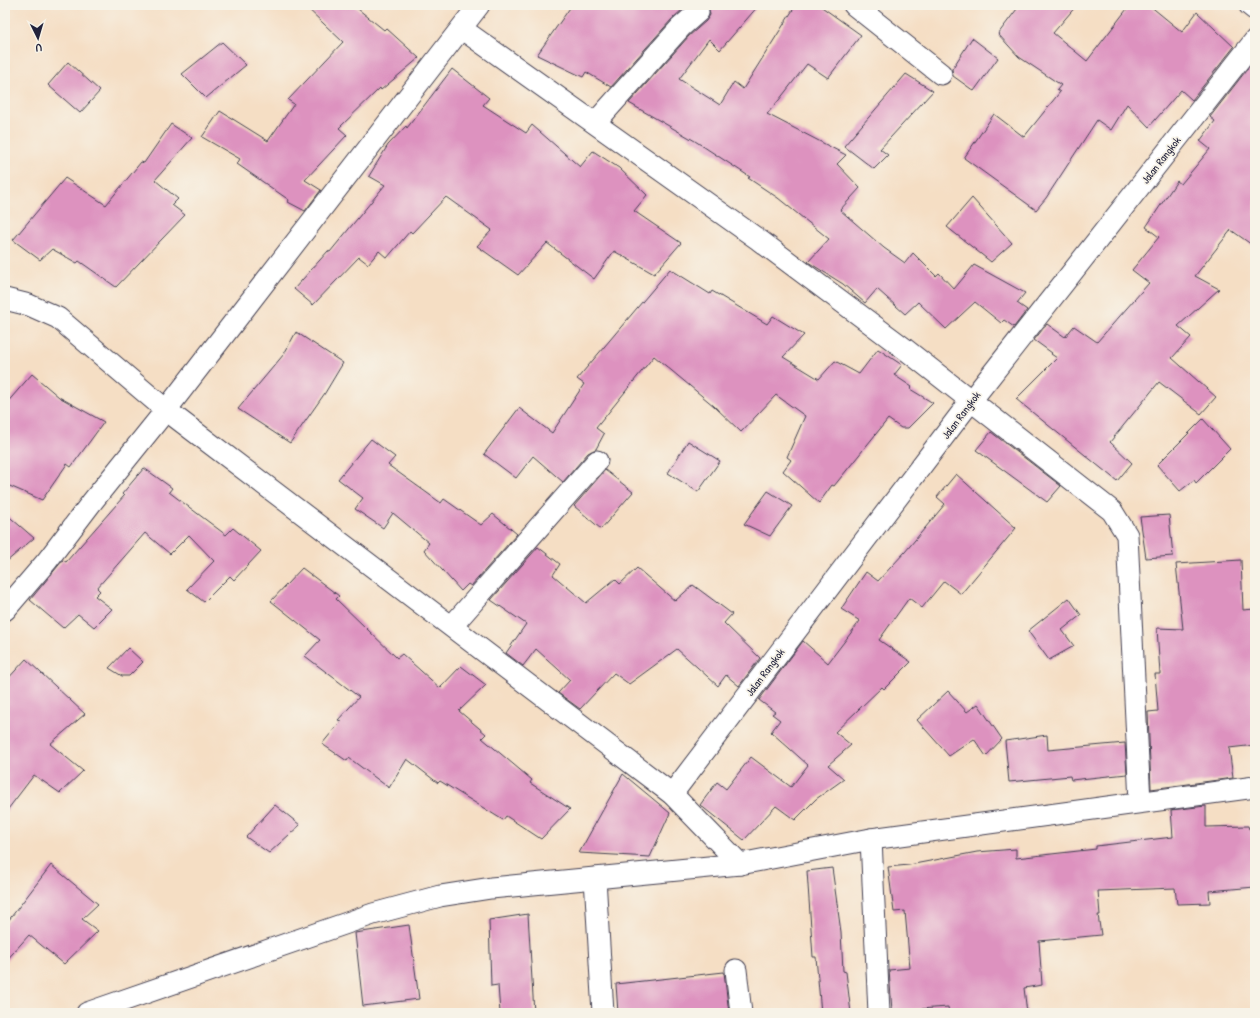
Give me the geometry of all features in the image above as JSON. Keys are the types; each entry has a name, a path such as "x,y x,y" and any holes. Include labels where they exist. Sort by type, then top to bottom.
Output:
{"street":[{"path":"5,610 47,561 166,410 462,29 479,5"},
{"path":"595,123 681,27 698,12 696,5"},
{"path":"854,5 941,74"},
{"path":"1250,5 1255,9"},
{"path":"462,29 759,240 905,349 970,402 1112,511 1127,535 1140,802"},
{"name":"Jalan Rangkok","path":"672,794 970,402 1255,40"},
{"path":"5,299 29,305 58,318 166,410 672,794 740,864"},
{"path":"452,626 597,461"},
{"path":"87,1013 223,964 380,912 440,896 491,888 740,864 871,839 1255,787"},
{"path":"871,839 879,1013"},
{"path":"595,878 603,1013"},
{"path":"736,970 741,1013"}],"building":[{"path":"304,5 353,5 384,30 386,28 419,58 381,90 380,88 339,128 347,135 305,180 321,190 305,211 288,202 289,200 237,164 240,159 202,137 220,111 268,141 294,104 288,100 343,42"},
{"path":"572,5 684,5 684,8 672,19 611,87 586,72 583,77 537,55"},
{"path":"708,5 759,5 720,50 709,39 679,79 720,105 734,82 743,89 796,5 819,5 861,35 828,78 807,64 767,114 846,155 837,164 860,188 840,210 884,248 905,263 913,253 936,276 939,273 954,289 974,265 1025,293 1017,303 1027,310 1014,327 1004,320 1001,323 975,302 946,329 918,302 905,314 877,289 865,303 843,284 808,262 829,239 778,198 748,178 750,177 695,141 629,103 689,36 706,21 710,15"},
{"path":"1020,5 1077,5 1053,33 1087,61 1130,5 1149,5 1182,32 1197,12 1234,47 1192,100 1181,90 1149,127 1127,104 1111,130 1097,120 1046,198 1036,210 964,158 994,114 1024,137 1060,92 1057,90 1061,85 1019,57 998,34"},
{"path":"972,38 998,58 974,91 953,76 952,69"},
{"path":"222,42 246,65 206,98 182,74"},
{"path":"68,62 100,91 80,113 48,85"},
{"path":"1252,63 1255,66 1255,247 1231,230 1195,276 1219,289 1178,326 1191,337 1172,358 1216,397 1201,414 1159,382 1110,442 1132,463 1117,481 1016,399 1057,358 1034,340 1047,324 1065,337 1074,326 1097,342 1149,283 1132,270 1159,237 1146,227 1177,181 1181,184 1210,149 1200,141 1215,121 1210,117"},
{"path":"452,69 489,98 483,105 526,133 532,125 580,167 593,151 619,168 647,195 634,211 681,243 654,274 614,251 594,279 547,243 518,275 477,246 492,230 446,197 412,233 410,231 387,258 379,251 368,264 359,257 313,305 294,289 328,251 330,252 385,185 369,176 388,145 406,126 407,128"},
{"path":"906,74 933,91 880,149 888,155 874,169 844,146"},
{"path":"171,124 192,138 155,180 178,199 172,205 185,215 116,287 79,261 77,263 52,249 40,260 13,240 65,178 106,205 141,162 144,163"},
{"path":"972,198 1012,243 991,262 947,227"},
{"path":"670,269 710,294 712,291 767,324 773,316 804,335 783,357 819,379 835,361 859,374 878,349 902,365 894,375 912,387 910,389 933,403 908,428 901,428 888,419 834,486 832,485 819,503 783,471 791,460 787,457 805,416 776,395 741,432 714,406 654,356 596,428 604,434 596,449 588,453 563,482 533,456 516,478 484,454 519,408 552,433 584,384 577,379"},
{"path":"296,332 343,363 325,393 290,443 238,409 284,354"},
{"path":"32,374 59,397 104,422 71,467 67,464 42,500 5,484 5,405"},
{"path":"1203,419 1230,449 1196,483 1194,480 1180,491 1157,465"},
{"path":"991,432 1061,486 1047,502 976,450"},
{"path":"371,439 395,457 388,465 441,503 444,499 481,525 493,514 517,534 471,586 468,584 461,591 424,550 429,543 393,513 383,528 355,509 363,498 338,479"},
{"path":"688,441 720,461 698,492 668,473"},
{"path":"144,468 172,488 169,492 226,535 233,528 261,551 234,580 230,576 204,602 187,589 214,561 189,535 170,554 145,533 97,588 100,591 95,596 112,609 94,627 78,614 63,628 30,600 63,560 66,562 124,496 122,494"},
{"path":"605,470 633,492 601,529 574,506"},
{"path":"956,474 1016,528 961,594 944,581 922,608 909,598 879,640 911,662 884,689 882,687 835,732 851,745 828,765 844,779 816,799 795,820 776,806 744,840 700,805 717,782 726,789 751,757 791,787 808,765 771,732 780,720 772,714 775,712 759,700 803,641 828,663 860,621 841,609 866,572 878,581 905,552 945,504 937,497"},
{"path":"768,491 792,506 770,536 744,524"},
{"path":"5,513 34,538 5,563"},
{"path":"1169,515 1173,556 1146,558 1140,517"},
{"path":"538,547 560,564 553,575 586,603 615,579 620,584 637,568 675,601 693,585 732,614 724,623 760,658 739,686 726,675 718,686 677,649 629,684 614,673 580,709 558,693 570,680 536,649 523,666 506,653 526,624 491,600"},
{"path":"1241,560 1243,610 1255,609 1255,745 1229,748 1233,778 1151,789 1148,712 1158,711 1155,674 1160,674 1157,628 1183,629 1176,564"},
{"path":"302,568 339,596 336,599 397,658 402,654 440,688 461,666 486,685 459,711 486,734 482,738 532,780 530,783 570,809 541,839 506,816 503,820 440,781 438,783 407,759 389,788 349,758 347,761 322,744 341,721 338,720 359,697 305,656 320,640 271,601"},
{"path":"1069,598 1081,615 1062,630 1074,646 1049,660 1028,631"},
{"path":"128,648 143,662 129,676 122,676 109,668"},
{"path":"26,659 85,714 50,744 83,771 60,793 34,775 5,813 5,682"},
{"path":"948,691 967,712 978,704 1002,739 986,756 974,739 949,756 917,720"},
{"path":"1047,735 1048,750 1125,743 1127,774 1071,780 1070,776 1009,782 1005,741"},
{"path":"623,774 670,813 650,857 579,853"},
{"path":"275,805 300,825 269,853 246,837"},
{"path":"1206,806 1206,827 1248,826 1249,829 1255,828 1255,887 1209,891 1210,903 1177,904 1175,888 1098,891 1100,915 1098,915 1101,935 1039,941 1042,985 1024,988 1027,1013 949,1013 948,1007 892,1011 889,970 910,968 905,911 894,912 888,867 909,865 977,852 1016,849 1016,858 1096,849 1096,846 1173,837 1171,810"},
{"path":"51,865 98,904 82,919 98,931 64,964 29,935 5,962 5,925"},
{"path":"832,868 841,932 843,971 846,972 851,1013 821,1013 816,957 813,957 807,871"},
{"path":"528,914 534,1013 500,1013 498,985 491,986 489,920"},
{"path":"409,925 419,999 363,1006 355,933"},
{"path":"724,972 729,1013 618,1013 616,984"}]}
